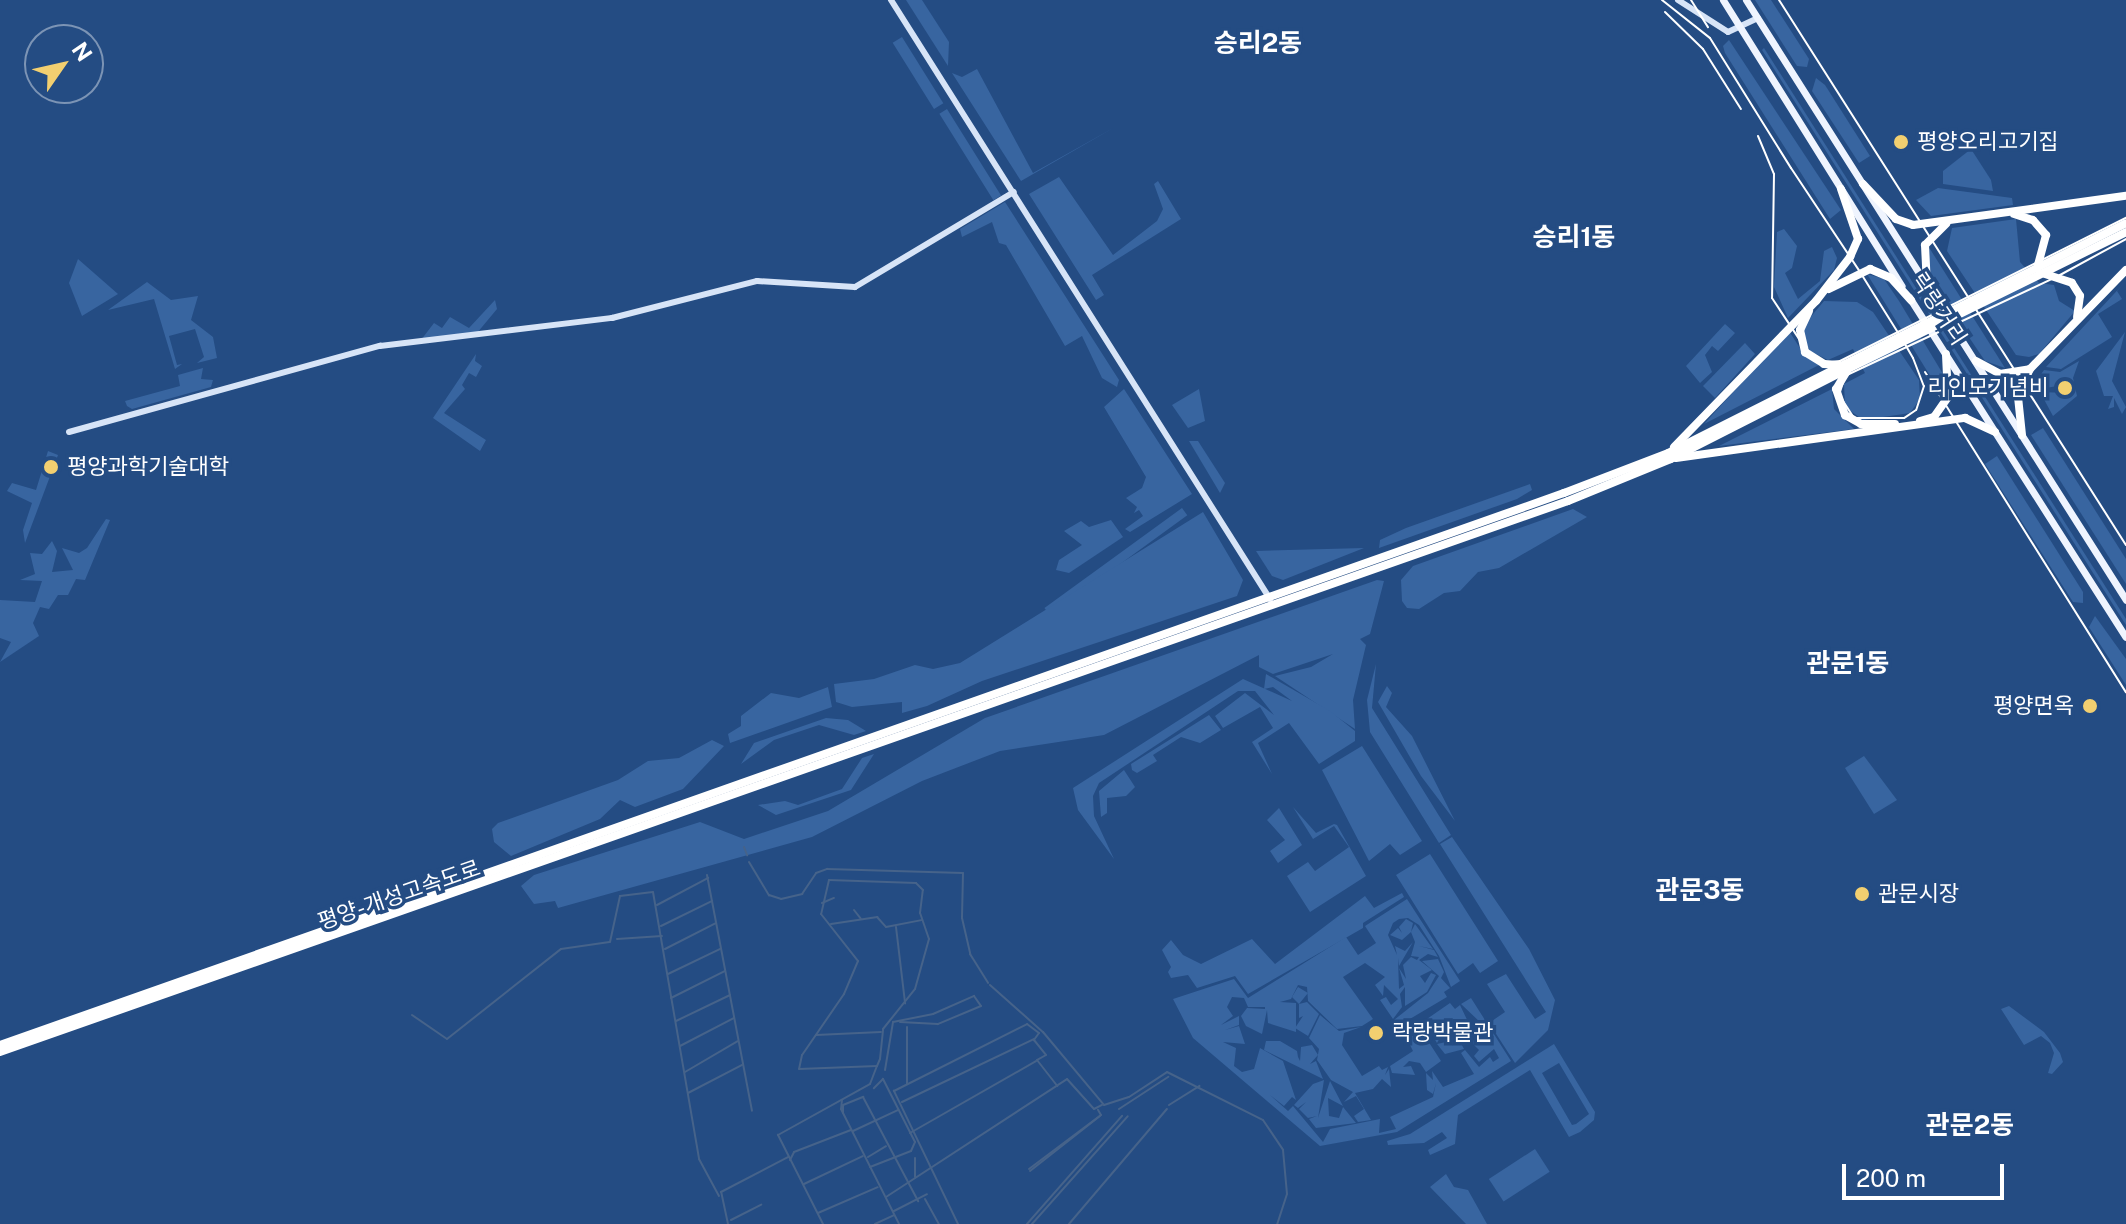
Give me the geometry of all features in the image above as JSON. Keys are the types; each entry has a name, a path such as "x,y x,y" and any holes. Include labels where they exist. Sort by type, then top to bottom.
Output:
{"highway":[{"path":"1863,184 1905,223 1948,223 2126,196"},
{"path":"1670,456 1825,291 1858,239 1841,189"},
{"path":"2015,213 2033,220 2046,235 2041,271"},
{"path":"1927,286 1925,245 1948,223"},
{"path":"2041,271 2126,223"},
{"path":"808,764 1272,602 1670,456 1847,366 2126,232"},
{"path":"1825,291 1870,269 1891,278 1911,300"},
{"path":"2022,435 2018,398 2030,369 2126,270"},
{"path":"2041,271 2068,279 2077,290 2081,309 2071,327"},
{"path":"1816,301 1800,330 1805,352 1824,364 1847,366"},
{"path":"1847,366 1836,396 1854,422 1927,420 1948,397 1946,354"},
{"path":"1976,361 2000,374 2030,369"},
{"path":"1670,456 1965,418 1995,432"},
{"name":"평양-개성고속도로","path":"0,1045 808,764"},
{"name":"평양-개성고속도로","path":"0,1052 808,764"}],"main road":[{"name":"락랑거리","path":"1723,0 2126,637"},
{"name":"락랑거리","path":"1746,0 2126,600"}],"street":[{"path":"891,0 1272,602"},
{"path":"1678,0 1728,32 1758,18"},
{"path":"69,432 380,346 612,318 757,281 855,287 1014,192"}],"shaded area":[{"path":"906,0 922,0 949,42 948,66"},
{"path":"1755,0 1771,0 1809,59 1807,67 1797,66"},
{"path":"902,37 943,103 934,109 893,43"},
{"path":"1729,40 1841,210 1830,219 1725,53 1723,46"},
{"path":"1764,48 2126,619 2126,625 1762,50"},
{"path":"977,69 1033,173 1115,127 1021,181 952,73 962,77"},
{"path":"1816,78 1825,85 1870,156 1859,163 1812,91"},
{"path":"947,109 1001,196 993,200 939,114"},
{"path":"1971,149 1991,180 1993,191 1943,184 1943,171"},
{"path":"1059,177 1113,255 1157,221 1163,209 1154,184 1158,181 1181,219 1092,275 1104,295 1096,300 1029,194"},
{"path":"1938,188 2012,198 2013,205 1931,216 1916,200"},
{"path":"1005,202 1119,380 1117,387 1102,378 1082,336 1065,346 1006,245 999,243 992,222 962,237 960,229"},
{"path":"2016,219 2020,262 2039,283 2054,285 2059,301 2075,311 2039,354 2029,357 2016,355 1947,251 1952,228"},
{"path":"1784,229 1797,246 1792,268 1785,273 1798,299 1820,281 1824,251 1832,247 1837,258 1834,270 1788,318 1774,287 1777,232"},
{"path":"1928,248 2005,368 1985,361 1944,300 1929,274"},
{"path":"78,259 118,294 82,316 69,283"},
{"path":"1867,274 1884,279 1899,301 1943,374 1942,395"},
{"path":"2126,281 2117,291 2122,299 2098,314 2112,337 2061,369 2046,367"},
{"path":"147,282 171,300 198,296 191,320 213,337 217,358 197,363 204,357 195,329 169,336 177,365 182,364 175,369 154,299 108,310"},
{"path":"495,300 497,309 477,333 421,340 434,323 442,328 450,317 469,328"},
{"path":"1824,301 1857,302 1873,312 1919,380 1920,399 1910,413 1863,420 1845,407 1844,384 1865,373 1853,349 1828,360 1810,351 1804,341 1804,325"},
{"path":"1725,324 1735,333 1718,351 1712,346 1705,355 1712,372 1700,383 1686,366"},
{"path":"1789,331 1805,356 1819,365 1704,424"},
{"path":"2125,332 2112,381 2126,407 2122,414 2114,398 2114,407 2108,409 2113,396 2104,396 2096,371"},
{"path":"1745,343 1755,354 1715,398 1703,386"},
{"path":"476,354 475,361 482,366 476,377 469,373 462,385 465,389 444,413 486,440 480,451 433,418"},
{"path":"2079,361 2073,378 2077,396 2053,416 2040,392 2069,393 2069,384 2040,389 2039,377 2044,370 2060,372"},
{"path":"203,368 201,379 213,380 211,387 132,409 127,406 125,401 180,386 178,375"},
{"path":"1124,389 1192,494 1130,532 1125,529 1143,516 1139,510 1134,513 1137,507 1126,498 1142,488 1146,477 1104,407"},
{"path":"1199,389 1205,421 1188,428 1172,405"},
{"path":"1832,389 1834,409 1854,429 1719,446"},
{"path":"2043,428 2126,559 2126,584 2031,435"},
{"path":"1189,441 1198,441 1225,483 1220,493"},
{"path":"48,451 58,455 25,543 23,530 32,503 7,491 12,483 36,490"},
{"path":"1997,456 2083,592 2083,603 2073,602 1985,464"},
{"path":"1530,484 1532,490 1517,499 1379,548 1380,540 1406,528"},
{"path":"1182,508 1187,515 1050,615 1044,608"},
{"path":"1573,509 1587,517 1499,568 1478,572 1460,591 1444,593 1419,609 1407,608 1402,601 1401,580 1413,566"},
{"path":"1203,512 1243,580 1237,596 982,681 927,706 902,713 902,702 852,707 836,702 834,684 874,679 915,665 933,669 960,663"},
{"path":"106,519 110,520 85,580 76,579 68,595 58,595 49,609 40,607 33,623 39,636 0,662 11,642 0,638 0,600 35,602 42,581 20,580 35,574 30,553 42,554 52,541 57,551 52,572 73,570 62,548 79,553 87,548"},
{"path":"1111,520 1123,537 1069,573 1056,570 1059,560 1082,545 1064,531 1081,521 1089,527"},
{"path":"1364,548 1283,580 1272,576 1256,551"},
{"path":"1377,580 1384,581 1370,634 1360,639 1366,645 1353,700 1355,729 1275,676 1311,667 1333,654 1273,674 1259,667 1259,655 1104,735 1000,751 922,781 812,837 558,908 555,901 534,904 521,886 534,875 700,822 744,839 828,811 985,718"},
{"path":"2095,616 2126,659 2126,685 2089,627"},
{"path":"1376,664 1372,708 1451,835 1439,843 1370,732 1367,700"},
{"path":"1266,674 1330,711 1355,731 1355,741 1319,764 1289,723 1258,743 1272,774 1252,742 1273,728 1260,707 1223,728 1215,716 1245,693 1274,715 1255,691 1238,691 1099,783 1093,796 1094,816 1114,859 1078,810 1073,788 1243,679 1264,688","holes":["1273,687 1292,701 1265,689"]},
{"path":"1387,686 1392,693 1386,707 1412,736 1455,821 1421,776 1378,702"},
{"path":"828,687 832,707 730,743 728,734 741,726 741,716 771,693 799,698"},
{"path":"1209,715 1221,730 1200,743 1181,737 1153,755 1157,761 1137,773 1132,770 1131,764"},
{"path":"826,718 848,720 866,731 854,735 819,725 774,740 741,764 754,743"},
{"path":"712,740 724,746 683,789 635,807 620,800 600,819 511,856 494,842 492,829 498,823 618,780 648,761 679,758"},
{"path":"1362,746 1422,841 1400,855 1390,844 1369,861 1322,770"},
{"path":"874,754 851,790 776,815 758,805 785,801 798,805 842,789 862,758"},
{"path":"1864,756 1897,800 1874,814 1845,768"},
{"path":"1124,770 1135,787 1126,796 1107,798 1107,813 1101,817 1099,791"},
{"path":"1293,807 1316,833 1334,824 1337,825 1366,876 1310,912 1287,876 1308,862 1315,871 1349,847 1334,826 1313,839"},
{"path":"1279,808 1302,845 1278,863 1270,851 1285,840 1267,820"},
{"path":"1452,837 1529,949 1555,1000 1548,1030 1515,1063 1489,1023 1505,1012 1487,984 1506,974 1535,1019 1546,1012 1440,844"},
{"path":"1430,854 1498,961 1480,973 1473,963 1458,974 1396,875"},
{"path":"1402,893 1404,897 1363,923 1363,928 1248,994 1235,976 1197,988 1188,975 1171,978 1168,972 1171,967 1162,950 1171,940 1183,955 1201,964 1252,939 1275,964 1365,896 1374,908"},
{"path":"1407,899 1460,981 1451,987 1439,956 1419,925 1408,918 1399,919 1393,923 1388,935 1397,955 1395,946 1405,951 1413,942 1399,966 1398,958 1399,989 1404,985 1399,968 1406,979 1403,965 1411,957 1417,960 1419,957 1411,956 1415,942 1411,932 1415,924 1433,949 1419,946 1434,950 1438,957 1428,954 1419,960 1432,970 1420,976 1425,983 1431,973 1436,975 1427,992 1405,1006 1405,987 1400,994 1402,1007 1393,1019 1380,1000 1386,997 1391,1005 1398,999 1384,985 1383,996 1375,985 1385,977 1365,963 1343,977 1373,1019 1362,1026 1337,1029 1308,1001 1307,987 1298,985 1291,999 1280,1002 1296,1003 1296,1032 1268,1023 1267,1010 1262,1034 1246,1026 1241,1016 1247,1008 1265,1007 1248,1007 1244,998 1232,997 1227,1007 1233,1016 1221,1025 1239,1016 1239,1025 1225,1030 1239,1026 1245,1044 1223,1042 1236,1048 1234,1066 1242,1072 1254,1069 1260,1048 1283,1061 1296,1100 1292,1097 1284,1106 1270,1095 1288,1111 1293,1106 1323,1142 1330,1129 1380,1119 1379,1133 1396,1129 1390,1117 1433,1097 1436,1083 1433,1094 1427,1090 1426,1073 1433,1080 1432,1071 1443,1087 1474,1074 1461,1053 1465,1050 1479,1067 1490,1057 1493,1062 1499,1058 1494,1049 1479,1062 1474,1056 1479,1050 1471,1042 1477,1038 1483,1044 1474,1030 1482,1024 1461,1004 1471,998 1511,1061 1397,1132 1320,1146 1193,1038 1173,999 1234,979 1248,998 1346,937 1358,955 1376,943 1365,926"},
{"path":"1406,919 1413,923 1411,932 1402,940 1390,935 1398,928 1402,933 1399,927"},
{"path":"1438,959 1444,972 1441,978 1450,988 1444,992 1447,997 1398,1026 1394,1020 1428,993 1439,976 1422,961"},
{"path":"1298,987 1308,993 1299,1004 1292,997"},
{"path":"1307,1002 1319,1014 1308,1036 1295,1028 1303,1016 1299,1018 1299,1004"},
{"path":"1450,1003 1455,1009 1460,1005 1471,1028 1463,1031 1462,1039 1456,1030 1449,1034 1455,1032 1464,1049 1445,1054 1437,1044 1451,1041 1449,1035 1444,1030 1437,1043 1424,1021"},
{"path":"2009,1006 2044,1032 2060,1053 2063,1062 2052,1074 2048,1073 2054,1053 2050,1043 2041,1036 2024,1045 2001,1009"},
{"path":"1320,1015 1339,1031 1361,1027 1344,1033 1342,1045 1362,1076 1379,1066 1382,1070 1388,1067 1385,1075 1389,1069 1391,1087 1382,1079 1373,1089 1355,1093 1371,1120 1358,1122 1354,1116 1364,1109 1356,1096 1344,1102 1353,1092 1331,1080 1317,1060 1319,1049 1309,1038"},
{"path":"1417,1024 1441,1061 1426,1072 1420,1063 1409,1061 1403,1067 1411,1066 1415,1075 1392,1073 1390,1066 1413,1051 1404,1033"},
{"path":"1266,1041 1280,1041 1297,1051 1300,1061 1301,1047 1312,1045 1318,1055 1310,1064 1316,1061 1323,1079 1264,1050"},
{"path":"1554,1044 1595,1112 1594,1120 1569,1137 1530,1070 1458,1115 1455,1144 1430,1155 1428,1150 1447,1138 1442,1132 1424,1143 1388,1145 1387,1141 1410,1134","holes":["1559,1063 1589,1114 1572,1125 1542,1073"]},
{"path":"1324,1080 1318,1118 1330,1081 1343,1106 1328,1098 1329,1116 1339,1118 1343,1107 1356,1123 1316,1128 1309,1119 1317,1116 1308,1118 1299,1109 1306,1102 1298,1108 1294,1105 1313,1084"},
{"path":"1535,1149 1550,1172 1504,1202 1489,1179"},
{"path":"1446,1174 1454,1187 1468,1190 1487,1224 1466,1224 1430,1187"}],"waterway":[{"path":"744,847 747,855"},
{"path":"749,862 769,895 781,899 802,894 816,873 827,869 963,873 962,918 970,954 988,983"},
{"path":"707,875 752,1111"},
{"path":"657,905 708,878"},
{"path":"823,1224 778,1135 870,1084 880,1059 883,1029 915,989 929,939 920,913 923,890 916,883 829,880 821,914 858,961 844,994 802,1055 799,1069 877,1066"},
{"path":"412,1015 447,1039 561,949 610,942 620,896 653,892 699,1159 719,1196"},
{"path":"822,903 834,898"},
{"path":"661,926 712,901"},
{"path":"854,910 861,919"},
{"path":"831,924 877,917 886,927 921,920"},
{"path":"665,949 716,923"},
{"path":"896,927 905,1003"},
{"path":"617,939 662,936"},
{"path":"668,974 720,949"},
{"path":"671,998 725,971"},
{"path":"990,985 1043,1032 1104,1105 1129,1097 1167,1072 1263,1120 1283,1150 1287,1194 1277,1224"},
{"path":"676,1021 730,995"},
{"path":"885,1070 893,1022 933,1014 974,996 981,1006 938,1024 900,1022"},
{"path":"680,1046 734,1018"},
{"path":"958,1224 894,1091 1027,1024 1039,1033 1034,1040 1046,1055 1037,1060 1057,1086"},
{"path":"907,1027 907,1084"},
{"path":"816,1035 881,1032"},
{"path":"902,1102 1034,1039"},
{"path":"685,1072 738,1041"},
{"path":"910,1133 1036,1061"},
{"path":"688,1093 742,1065"},
{"path":"1119,1109 1168,1077"},
{"path":"870,1167 911,1151 915,1142 883,1079 874,1088"},
{"path":"886,1197 1067,1079 1094,1109 1102,1105"},
{"path":"1169,1105 1200,1086"},
{"path":"843,1113 843,1105 863,1097 918,1201"},
{"path":"842,1100 841,1109 899,1224"},
{"path":"1069,1224 1167,1109"},
{"path":"853,1131 898,1110"},
{"path":"1029,1169 1101,1115 1098,1110"},
{"path":"1030,1171 1100,1116"},
{"path":"1027,1224 1122,1116"},
{"path":"1032,1224 1128,1116"},
{"path":"790,1160 794,1152 851,1130"},
{"path":"868,1157 886,1146"},
{"path":"804,1184 863,1156"},
{"path":"728,1224 721,1192 788,1157"},
{"path":"915,1158 915,1177"},
{"path":"818,1213 878,1187"},
{"path":"894,1211 927,1194"},
{"path":"925,1199 939,1224"},
{"path":"731,1220 761,1205"},
{"path":"875,1224 894,1215"}],"tram line":[{"path":"1662,0 1710,38 1860,272 1902,339 1913,358 1924,386 1916,410 1904,418 1854,418 1839,395 1849,374 2060,275 2126,239"},
{"path":"1691,0 1708,27"},
{"path":"1779,0 2126,545"},
{"path":"1665,12 1703,49 1741,109"},
{"path":"1758,136 1774,174 1772,298 1809,354 1824,363 1840,361 2126,218"},
{"path":"1925,372 2126,692"}],"place":[{"name":"평양오리고기집","path":"1901,142"},
{"name":"리인모기념비","path":"2065,388"},
{"name":"평양과학기술대학","path":"51,467"},
{"name":"평양면옥","path":"2090,706"},
{"name":"관문시장","path":"1862,894"},
{"name":"락랑박물관","path":"1376,1033"}],"district":[{"name":"승리2동","path":"1258,43"},
{"name":"승리1동","path":"1574,237"},
{"name":"관문1동","path":"1848,663"},
{"name":"관문3동","path":"1700,890"},
{"name":"관문2동","path":"1970,1125"}]}
